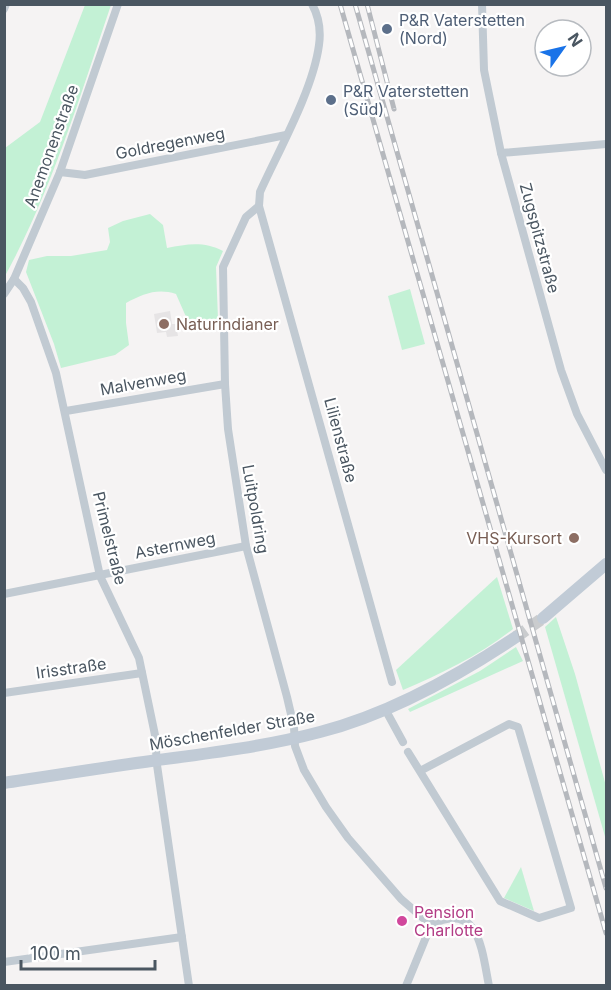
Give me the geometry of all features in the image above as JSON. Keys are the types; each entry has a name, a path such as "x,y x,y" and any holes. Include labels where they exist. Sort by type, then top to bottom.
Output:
{"street":[{"path":"4,9 6,4"},
{"name":"Anemonenstraße","path":"4,294 14,279 60,172 118,4"},
{"name":"Zugspitzstraße","path":"482,4 484,70 501,153 563,377 577,414 606,470"},
{"name":"Luitpoldring","path":"313,7 320,35 316,59 305,92 260,192 259,206 246,217 223,267 228,429 246,546 284,686 295,746 304,770 348,838 401,899 430,924"},
{"name":"Goldregenweg","path":"60,172 85,175 286,135"},
{"path":"501,153 606,144"},
{"name":"Lilienstraße","path":"259,206 392,682"},
{"name":"Primelstraße","path":"14,279 23,288 31,302 56,373 100,576 131,644 136,650 142,674 155,735 189,986"},
{"name":"Malvenweg","path":"66,411 225,384"},
{"name":"Asternweg","path":"4,594 246,546"},
{"path":"543,618 606,564"},
{"name":"Möschenfelder Straße","path":"4,783 226,751 334,728 385,709 472,667 516,637"},
{"name":"Irisstraße","path":"4,693 142,674"},
{"path":"385,709 403,742"},
{"path":"408,752 500,901 539,918 571,908 518,727 509,724 420,771"},
{"path":"406,986 430,924 444,917 456,916 466,921 478,937 489,986"},
{"path":"4,962 182,937"}],"shaded area":[{"name":"Naturindianer","path":"170,311 172,324 176,324 178,336 167,337 166,332 157,333 154,314"}],"green space":[{"path":"85,5 111,5 51,177 5,276 5,148 40,122"},
{"path":"150,214 163,225 167,248 202,245 223,251 216,267 218,319 213,325 187,319 176,294 156,292 144,295 126,303 129,345 115,355 61,368 26,272 29,260 107,250 110,242 108,228 123,221"},
{"path":"410,289 425,344 402,350 388,296"},
{"path":"497,577 513,629 460,663 403,690 396,670"},
{"path":"556,617 575,674 606,786 606,840 545,627"},
{"path":"516,647 523,661 410,712 408,709 480,671"},
{"path":"521,867 534,911 504,898"}],"tunnel":[{"path":"516,637 543,618"}],"railway":[{"path":"340,4 606,933"},
{"path":"355,4 606,888"},
{"path":"367,4 394,109"}],"place":[{"name":"P&R Vaterstetten (Nord)","path":"387,29"},
{"name":"P&R Vaterstetten (Süd)","path":"331,100"},
{"name":"Naturindianer","path":"164,324"},
{"name":"VHS-Kursort","path":"574,538"},
{"name":"Pension Charlotte","path":"402,921"}]}
